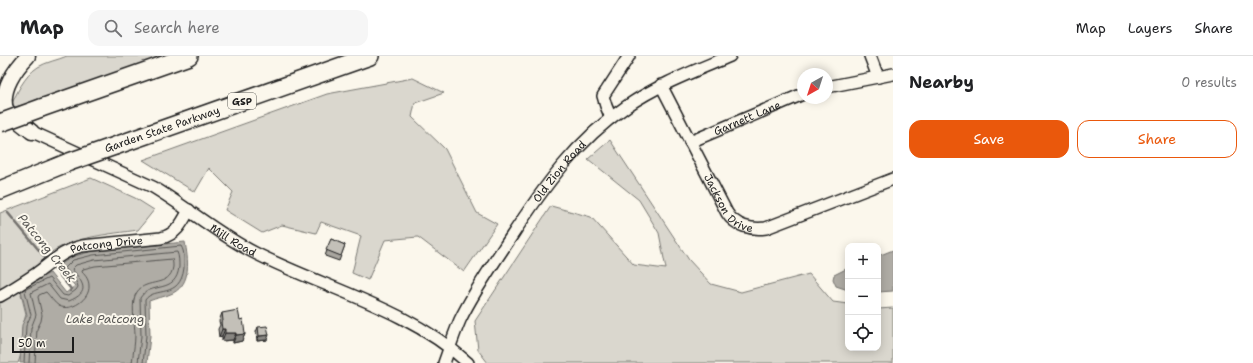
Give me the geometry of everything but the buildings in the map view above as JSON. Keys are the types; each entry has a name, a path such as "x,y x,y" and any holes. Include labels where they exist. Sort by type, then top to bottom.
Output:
{"highway":[{"path":"0,123 189,56"},
{"name":"Garden State Parkway","path":"0,190 69,162 370,56"}],"main road":[{"path":"28,56 8,79 3,91 3,99 4,106 8,112 32,132"}],"street":[{"path":"611,118 603,96 630,56"},
{"name":"Old Zion Road","path":"444,363 460,321 470,302 542,191 570,156 626,106 661,85 730,56"},
{"path":"870,56 878,77"},
{"path":"833,86 893,74"},
{"name":"Jackson Drive","path":"661,85 729,216 742,226 754,229 773,226 893,180"},
{"name":"Garnett Lane","path":"690,142 797,97"},
{"name":"Mill Road","path":"0,116 153,187 190,210 221,233 255,253 351,294 395,315 430,334 468,363"},
{"name":"Patcong Drive","path":"0,296 65,252 82,246 161,238 170,235 179,228 190,210"}],"shaded area":[{"path":"67,56 162,56 68,92 10,108 21,86 33,71 38,67"},
{"path":"413,78 444,93 415,103 412,117 445,149 477,213 497,224 464,272 418,237 385,240 368,280 352,273 361,236 321,222 316,233 282,225 262,233 225,210 233,192 209,168 195,192 143,160 327,94"},
{"path":"610,140 689,260 711,284 741,292 809,274 833,302 845,304 845,351 881,351 881,309 893,308 893,363 488,363 478,350 475,321 551,206 591,217 634,265 666,269 659,233 639,200 588,159"},
{"path":"91,178 135,198 154,210 138,230 102,235 76,241 53,251 45,258 35,270 21,294 26,314 22,329 23,349 18,363 0,363 0,213"}],"water":[{"name":"Lake Patcong","path":"185,242 188,263 186,277 183,283 179,289 173,293 149,301 150,336 147,363 20,363 22,325 27,315 20,287 50,273 66,293 75,286 58,266 72,257 92,251"},
{"path":"893,250 893,291 881,292 881,255"},
{"path":"845,270 845,289 836,286 833,279 834,275"}],"waterway":[{"name":"Patcong Creek","path":"8,213 48,261"},
{"name":"Patcong Creek","path":"51,265 71,289 70,291"}]}
